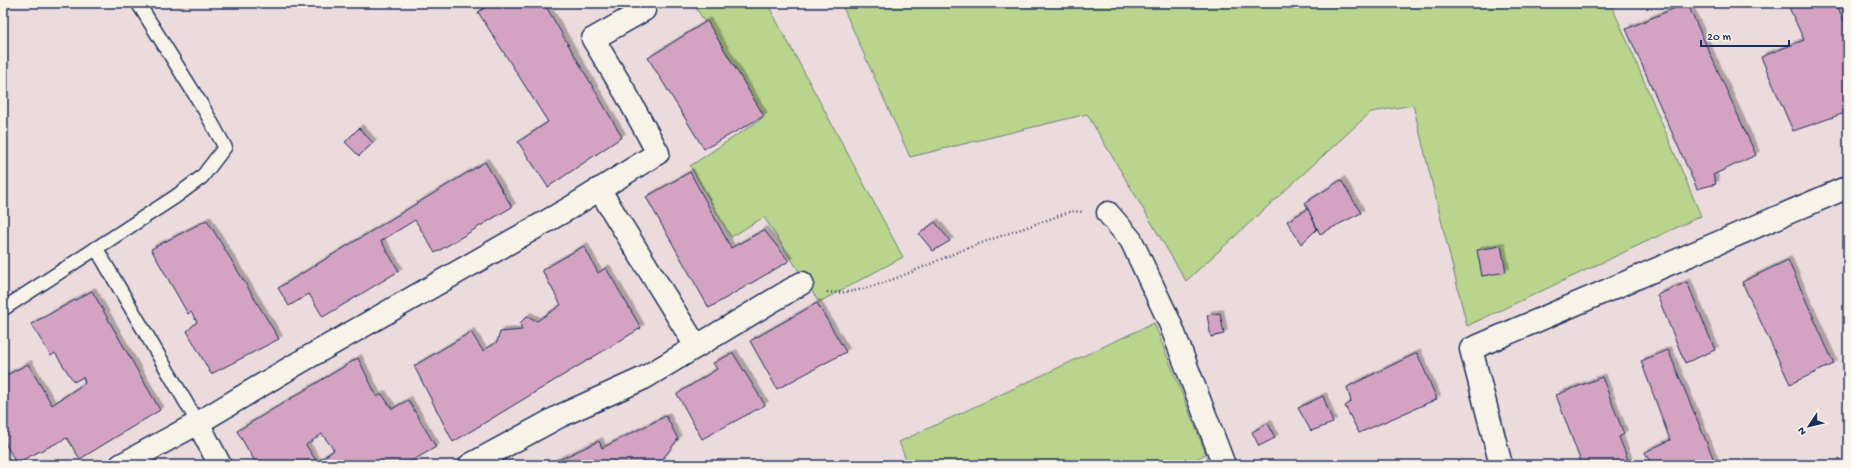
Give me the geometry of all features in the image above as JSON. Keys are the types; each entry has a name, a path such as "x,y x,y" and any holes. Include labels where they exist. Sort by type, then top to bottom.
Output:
{"street":[{"path":"121,465 198,423 658,153 626,92 593,39 644,10"},
{"path":"1501,465 1471,349 1848,187"},
{"path":"599,189 696,346"},
{"path":"1108,213 1131,240 1166,316 1224,465"},
{"path":"470,465 560,416 644,378 802,283"},
{"path":"198,423 220,465"}],"lane":[{"path":"3,309 175,197 202,177 225,147 204,109 138,3"},
{"path":"96,248 198,423"}],"path":[{"path":"802,283 822,291 838,294 868,288 968,248 1072,211 1108,213"}],"green space":[{"path":"693,3 767,3 903,257 819,302 764,217 731,237 690,166 764,117"},
{"path":"841,3 1610,3 1701,216 1467,326 1413,105 1371,112 1186,281 1087,114 910,157"},
{"path":"1154,323 1206,454 1184,465 908,465 899,442"}],"building":[{"path":"493,3 544,3 622,137 548,187 518,142 548,122 478,12"},
{"path":"1687,3 1756,155 1713,175 1716,184 1697,189 1626,29"},
{"path":"1787,3 1836,3 1848,30 1848,102 1841,106 1845,113 1793,131 1761,57 1804,40"},
{"path":"707,21 764,116 704,149 648,58"},
{"path":"359,128 373,143 359,156 345,142"},
{"path":"485,162 512,207 435,253 415,220 381,241 399,271 323,317 309,294 289,306 278,288"},
{"path":"690,172 731,248 764,230 789,261 709,308 646,197"},
{"path":"1341,180 1361,213 1320,234 1305,203"},
{"path":"1308,209 1317,229 1301,244 1287,221"},
{"path":"207,220 279,339 211,374 187,331 197,322 191,312 188,314 151,249"},
{"path":"935,222 950,241 933,251 919,234"},
{"path":"584,246 598,273 606,268 641,328 453,442 414,366 471,332 483,351 497,342 500,332 522,330 520,323 527,316 537,321 561,305 542,270"},
{"path":"1501,246 1506,272 1482,276 1477,250"},
{"path":"1788,260 1834,364 1790,384 1742,282"},
{"path":"1687,282 1715,350 1685,363 1657,295"},
{"path":"92,291 160,410 80,459 67,438 16,463 3,439 3,377 28,364 52,405 85,383 83,377 74,382 55,353 51,356 31,324"},
{"path":"817,303 846,352 777,389 750,341"},
{"path":"1220,313 1224,334 1211,337 1207,315"},
{"path":"1668,350 1716,465 1651,465 1645,452 1670,440 1641,361"},
{"path":"733,353 765,405 702,439 677,394 717,369 713,363"},
{"path":"1417,353 1437,399 1359,433 1345,406 1351,402 1347,387"},
{"path":"358,358 377,397 382,394 392,409 408,400 436,447 405,465 257,465 237,431","holes":["322,434 334,450 317,462 306,445"]},
{"path":"1602,377 1624,434 1619,437 1630,465 1582,465 1556,395"},
{"path":"1323,396 1333,423 1311,431 1298,408"},
{"path":"666,416 678,439 658,465 548,465 599,441 602,448"},
{"path":"1268,423 1275,438 1259,446 1252,432"}]}
